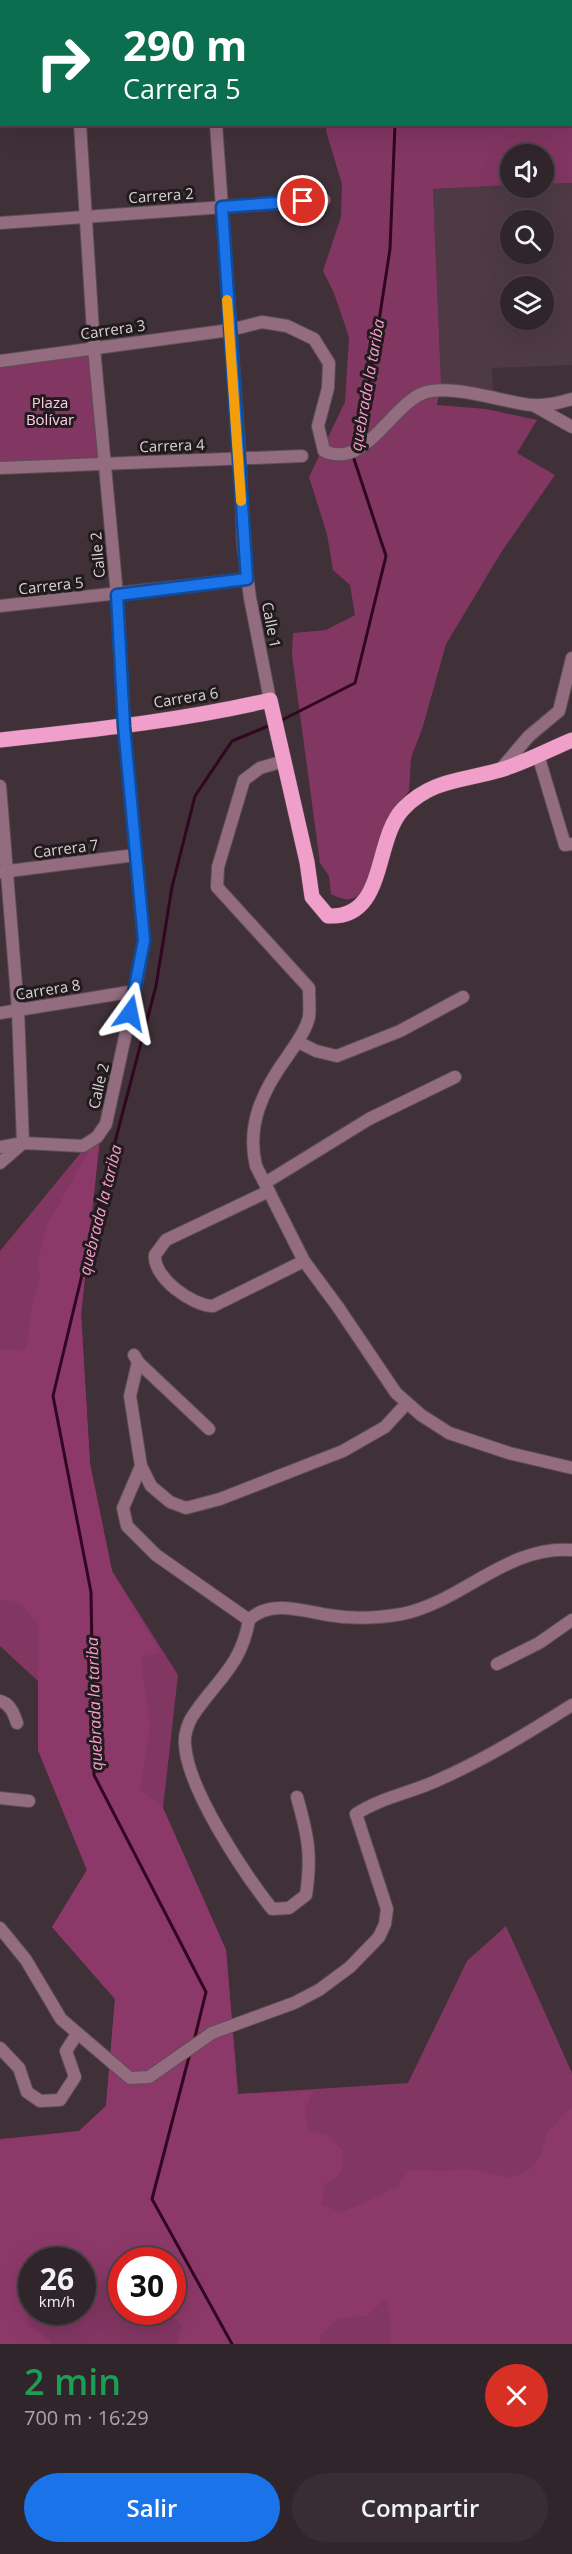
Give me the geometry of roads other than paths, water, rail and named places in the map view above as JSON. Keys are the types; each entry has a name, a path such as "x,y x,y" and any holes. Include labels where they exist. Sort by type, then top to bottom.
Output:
{"main road":[{"name":"Carrera 6","path":"0,740 124,726 225,710 270,700"},
{"path":"270,700 307,862 312,897 328,916 342,917 367,897 376,881 388,829 402,810 418,795 437,784 500,770 572,740"}],"street":[{"name":"Calle 2","path":"23,1143 83,1146 97,1137 106,1124 144,940 124,726 117,595 94,348 80,126"},
{"name":"Calle 1","path":"216,126 240,459 243,543 247,579 270,700"},
{"name":"Carrera 2","path":"0,223 87,215 324,200"},
{"name":"Carrera 3","path":"0,361 230,330 262,322 287,326 314,339 329,363 328,388 318,426 324,451 333,455 350,453 368,444 383,424 423,393 452,391 533,405"},
{"path":"533,405 572,399"},
{"path":"533,405 572,427"},
{"name":"Carrera 4","path":"0,468 302,456"},
{"name":"Carrera 5","path":"0,606 247,579"},
{"path":"500,770 529,736 559,711 572,658"},
{"path":"538,754 565,845 572,844"},
{"path":"284,761 260,768 244,780 218,867 218,887 309,988 309,1017 298,1042 262,1097 256,1115 252,1150 256,1166 304,1261 396,1393 448,1433 509,1453 572,1468"},
{"path":"0,786 3,872 18,1010 23,1143"},
{"name":"Carrera 7","path":"3,872 135,855"},
{"name":"Carrera 8","path":"0,1013 135,991"},
{"path":"298,1042 316,1051 337,1056 400,1031 463,998"},
{"path":"304,1261 213,1306 202,1304 170,1285 160,1275 155,1255 166,1240 267,1187 369,1119 455,1077"},
{"path":"0,1147 23,1143"},
{"path":"0,1163 23,1143"},
{"path":"209,1429 136,1359 130,1396 141,1466 151,1486 170,1502 186,1508 220,1499 343,1451 385,1427 407,1402"},
{"path":"141,1466 123,1508 127,1526 156,1556 249,1620"},
{"path":"297,1797 306,1826 311,1864 306,1895 288,1908 273,1909 252,1881 198,1788 184,1742 190,1720 211,1690 232,1668 243,1646 249,1620 255,1614 273,1609 302,1608 329,1615 372,1617 404,1614 447,1597 521,1557 572,1550"},
{"path":"497,1664 539,1643 572,1620"},
{"path":"0,1701 13,1712 17,1723"},
{"path":"0,1928 26,1960 61,2019 130,2078 149,2077 212,2033 294,2003 319,1990 350,1967 378,1937 385,1924 387,1909 356,1814 369,1805 436,1782 491,1755 572,1705"},
{"path":"0,1798 29,1801"},
{"path":"0,2048 19,2068 27,2092 40,2101 60,2100 75,2077 66,2051 77,2034"}],"waterway":[{"name":"quebrada la tariba","path":"355,446 371,373 390,249 395,126"},
{"name":"quebrada la tariba","path":"280,721 355,683 386,556 353,456"},
{"name":"quebrada la tariba","path":"194,2041 206,1992 94,1775 91,1592 53,1396 102,1191 156,986 172,887 195,796 232,741 271,725"},
{"name":"quebrada la tariba","path":"190,2053 152,2199 232,2344"}],"park label":[{"name":"Plaza Bolívar","path":"50,412"}]}
